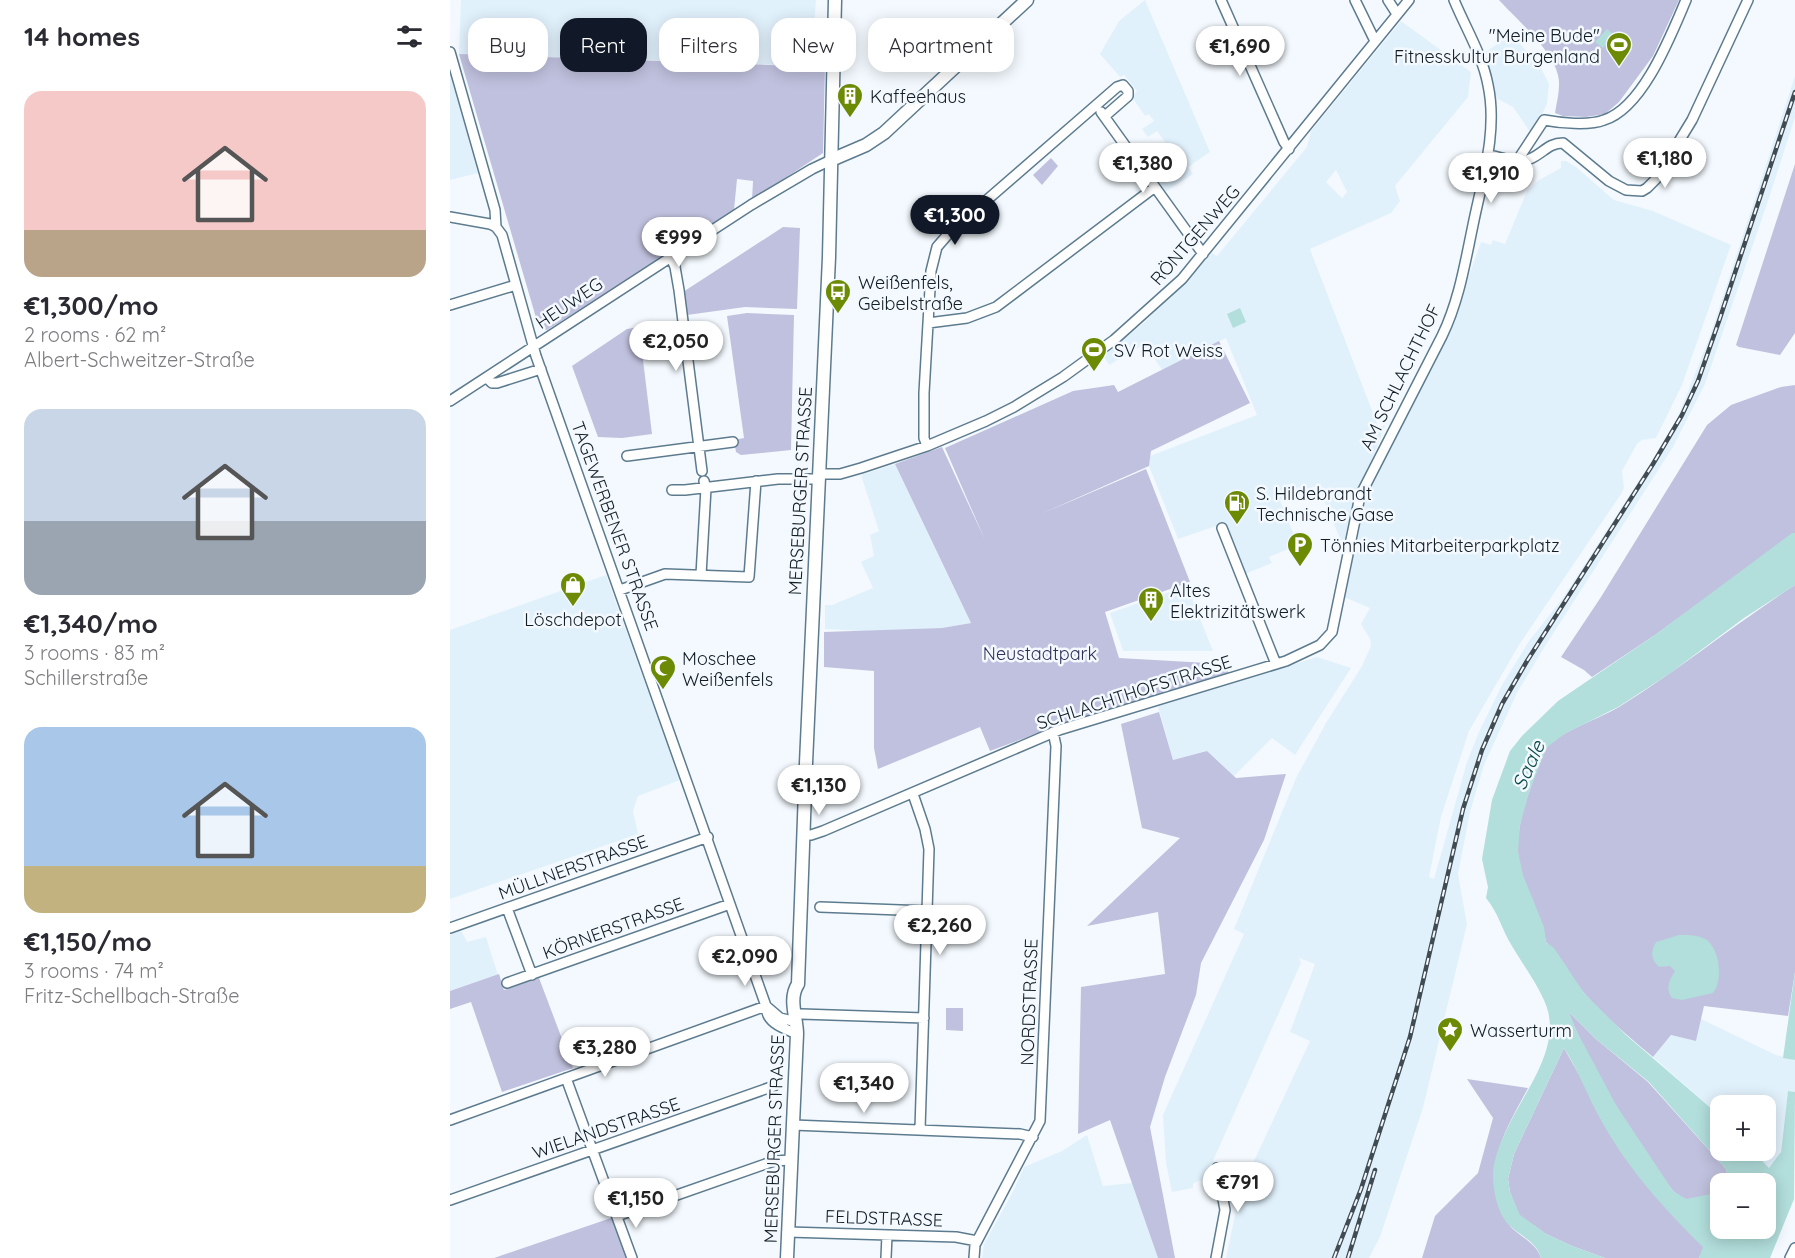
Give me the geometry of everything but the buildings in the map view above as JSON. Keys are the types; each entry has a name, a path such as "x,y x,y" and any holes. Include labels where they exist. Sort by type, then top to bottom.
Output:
{"main road":[{"name":"MERSEBURGER STRASSE","path":"787,1258 791,1160 799,1125 798,1023 794,1014 794,999 795,988 798,984 819,477 835,0"},
{"path":"831,160 858,149 884,133 1027,0"}],"street":[{"path":"1221,0 1289,149"},
{"path":"1355,0 1375,41"},
{"path":"1388,0 1397,14"},
{"name":"RÖNTGENWEG","path":"672,490 704,480 756,481 843,474 927,446 1014,407 1063,376 1114,340 1182,279 1408,0"},
{"name":"AM SCHLACHTHOF","path":"1307,653 1325,642 1332,632 1360,496 1451,316 1461,280 1488,155 1491,119 1488,84 1476,44 1454,0"},
{"path":"1520,160 1544,120 1590,123 1606,120 1621,111 1650,75 1686,0"},
{"path":"1488,155 1520,160 1532,158 1554,143 1563,143 1609,181 1626,190 1642,191 1656,179 1692,120 1748,0"},
{"name":"TAGEWERBENER STRASSE","path":"450,52 495,210 496,227 502,235 541,369 766,1006"},
{"path":"927,446 924,438 924,393 932,261 937,248 943,239 1118,86 1123,85 1128,96 1105,116"},
{"path":"1096,105 1203,254"},
{"name":"HEUWEG","path":"450,401 772,192 831,160"},
{"path":"928,323 977,315 996,307 1155,188"},
{"path":"450,218 496,227"},
{"path":"671,257 679,290 704,480 701,575"},
{"path":"450,306 516,285"},
{"path":"487,378 492,383 497,383 541,369"},
{"path":"627,456 733,442"},
{"path":"620,590 660,575 749,577 756,481"},
{"path":"1222,528 1276,664"},
{"name":"SCHLACHTHOFSTRASSE","path":"803,835 810,836 913,794 1053,732 1307,653"},
{"name":"NORDSTRASSE","path":"974,1258 977,1241 1033,1137 1041,1117 1056,746 1053,732"},
{"path":"913,794 929,849 920,1129"},
{"name":"MÜLLNERSTRASSE","path":"450,928 708,837"},
{"name":"KÖRNERSTRASSE","path":"507,983 730,904"},
{"path":"820,907 927,911"},
{"path":"507,908 532,975"},
{"path":"450,1120 766,1006 780,1018 798,1023 924,1018"},
{"path":"566,1078 632,1258"},
{"name":"WIELANDSTRASSE","path":"450,1200 774,1086"},
{"path":"799,1125 1020,1134 1033,1137"},
{"path":"617,1216 774,1161 791,1160"},
{"path":"1216,1258 1225,1210 1217,1168"},
{"name":"FELDSTRASSE","path":"788,1232 956,1238 977,1241"},
{"path":"886,1258 887,1235"},
{"path":"1790,1258 1795,1248"}],"shaded area":[{"path":"461,0 816,0 815,18 771,18 771,65 759,64 759,18 659,18 659,61 647,60 647,18 560,18 560,57 548,57 548,18 468,18 468,54 459,54"},
{"path":"1145,0 1210,152 1188,167 1193,174 1165,192 1142,161 1167,145 1157,131 1148,137 1142,129 1154,121 1149,114 1145,116 1132,97 1137,91 1124,75 1120,77 1100,54 1119,21"},
{"path":"1401,21 1471,72 1468,97 1395,186 1400,201 1391,213 1310,249 1378,426 1385,426 1353,503 1343,546 1318,485 1280,500 1298,545 1269,557 1272,563 1245,574 1225,523 1178,539 1149,466 1150,456 1257,415 1226,338 1162,370 1145,344 1109,365 1103,355 1144,323 1212,253 1217,256 1307,147 1311,131","holes":["1336,170 1347,192 1342,198 1326,182"]},
{"path":"1511,34 1540,66 1549,84 1547,104 1540,119 1530,132 1513,107 1496,98 1486,52"},
{"path":"450,73 478,173 450,180"},
{"path":"1795,76 1795,117 1705,384 1673,447 1517,693 1484,765 1470,812 1458,874 1467,924 1423,1108 1380,1237 1369,1258 1226,1258 1240,1191 1310,1041 1290,1032 1315,964 1299,958 1301,963 1213,1161 1214,1193 1200,1180 1193,1184 1193,1188 1172,1192 1166,1163 1163,1115 1244,934 1234,929 1296,778 1326,723 1362,666 1371,646 1370,639 1361,624 1370,608 1344,597 1366,493 1451,326 1481,242 1491,245 1493,240 1505,244 1527,191 1539,180 1561,168 1561,161 1566,161 1614,200 1653,211 1731,245 1682,385 1656,438 1642,440 1637,444 1622,471 1624,488 1621,494 1519,645 1469,731 1441,817 1429,877 1434,879 1467,762 1502,685 1529,641 1563,598 1664,442 1679,414 1710,336"},
{"path":"895,464 971,623 942,628 865,631 825,629 825,605 832,605 873,588 861,562 874,556 870,535 879,531 861,475"},
{"path":"606,575 680,780 638,796 633,811 638,834 450,899 450,630"},
{"path":"1187,586 1213,651 1123,651 1110,613"},
{"path":"1317,657 1351,668 1295,755 1272,738 1234,776 1207,751 1173,760 1158,706"},
{"path":"462,932 467,942 486,937 498,975 450,991 450,935"},
{"path":"1701,1019 1776,1055 1795,1060 1795,1092 1788,1091 1781,1152 1776,1159 1776,1095 1710,1095 1710,1107 1653,1057 1671,1035 1696,1041"},
{"path":"1087,1135 1103,1186 1132,1183 1158,1258 982,1258 984,1244 1024,1167 1062,1151"},
{"path":"1762,1161 1774,1161 1769,1168"}],"green space":[{"path":"1499,0 1679,0 1653,56 1619,102 1605,114 1586,117 1563,116 1555,113 1559,84 1554,65 1541,45"},
{"path":"459,54 468,54 468,72 548,72 548,57 560,58 560,72 647,72 647,61 659,61 659,72 759,72 759,65 771,65 771,72 825,72 823,153 752,200 753,181 737,179 734,210 691,241 547,330 539,328"},
{"path":"1051,158 1058,166 1042,185 1033,175"},
{"path":"1795,164 1795,333 1780,355 1736,345"},
{"path":"783,227 800,228 797,309 745,307 687,315 683,292"},
{"path":"747,313 794,315 791,450 741,455 736,452 734,440 744,438 727,316"},
{"path":"639,327 652,434 622,438 598,437 572,366 627,329"},
{"name":"Neustadtpark","path":"1219,341 1250,403 1151,451 1149,466 1041,514 1146,469 1190,582 1105,612 1119,658 1225,664 1229,674 1054,727 990,751 980,727 878,769 874,748 874,671 824,667 824,632 942,628 971,623 895,464 942,447 985,540 945,448 1073,391 1114,385 1118,392"},
{"path":"1795,385 1795,533 1655,635 1592,677 1561,657 1601,597 1707,425 1731,405 1781,387"},
{"path":"1795,585 1795,972 1788,1016 1704,1006 1696,1041 1671,1035 1653,1057 1593,1002 1546,942 1519,863 1518,840 1524,806 1544,753 1553,741 1619,707"},
{"path":"1159,712 1173,760 1207,751 1236,778 1286,774 1264,840 1201,963 1196,995 1165,1077 1150,1127 1175,1258 1158,1258 1110,1120 1078,1134 1081,987 1165,974 1158,912 1087,926 1180,838 1142,828 1121,724"},
{"path":"788,952 784,958 759,963 757,958"},
{"path":"499,974 504,990 539,978 573,1068 502,1092 471,1002 450,1009 450,991"},
{"path":"946,1008 963,1008 963,1031 946,1030"},
{"path":"1568,1011 1596,1039 1648,1082 1710,1151 1710,1161 1719,1161 1726,1169 1727,1173 1710,1173 1710,1195 1690,1199 1673,1191 1629,1126 1578,1035"},
{"path":"1564,1048 1578,1073 1675,1216 1704,1247 1699,1258 1605,1258 1546,1234 1519,1215 1510,1192 1508,1179 1514,1154"},
{"path":"1467,1079 1528,1088 1500,1145 1496,1159 1496,1190 1507,1222 1535,1247 1541,1258 1422,1258 1435,1216 1478,1173 1493,1118"},
{"path":"611,1218 614,1220 627,1258 494,1258"}],"water":[{"path":"1607,29 1614,35 1603,48 1595,42"},
{"path":"1240,308 1246,322 1233,328 1227,314"},
{"name":"Saale","path":"1795,533 1795,585 1744,618 1669,674 1618,707 1566,733 1547,747 1530,789 1520,825 1518,852 1523,875 1544,927 1546,942 1554,948 1584,993 1626,1035 1710,1107 1710,1151 1649,1082 1596,1039 1569,1012 1575,1028 1616,1105 1673,1191 1686,1199 1710,1194 1710,1239 1776,1239 1776,1173 1727,1173 1719,1161 1762,1161 1769,1168 1781,1152 1788,1091 1795,1092 1794,1199 1770,1258 1699,1258 1703,1247 1661,1204 1623,1156 1597,1113 1564,1048 1514,1154 1508,1179 1510,1192 1520,1215 1546,1234 1605,1258 1541,1258 1536,1247 1507,1223 1498,1206 1493,1168 1502,1139 1541,1064 1546,1050 1550,1020 1539,990 1486,898 1488,887 1482,859 1492,800 1510,751 1558,701 1655,635"},
{"path":"1679,935 1702,938 1712,946 1719,967 1718,981 1713,993 1682,1000 1672,998 1669,984 1675,971 1670,966 1659,967 1654,962 1652,952 1656,942"},
{"path":"1795,972 1795,1060 1783,1058"}],"railway":[{"path":"1334,1258 1361,1189 1410,1037 1463,809 1482,750 1502,704 1527,661 1682,415 1698,381 1719,321 1795,92"},
{"path":"1348,1258 1375,1170"}],"place":[{"name":"\"Meine Bude\" Fitnesskultur Burgenland","path":"1619,68"},
{"name":"Kaffeehaus","path":"850,119"},
{"name":"Weißenfels, Geibelstraße","path":"838,315"},
{"name":"SV Rot Weiss","path":"1094,373"},
{"name":"S. Hildebrandt Technische Gase","path":"1237,526"},
{"name":"Tönnies Mitarbeiterparkplatz","path":"1300,568"},
{"name":"Löschdepot","path":"573,608"},
{"name":"Altes Elektrizitätswerk","path":"1151,623"},
{"name":"Moschee Weißenfels","path":"663,691"},
{"name":"Wasserturm","path":"1450,1053"}]}
